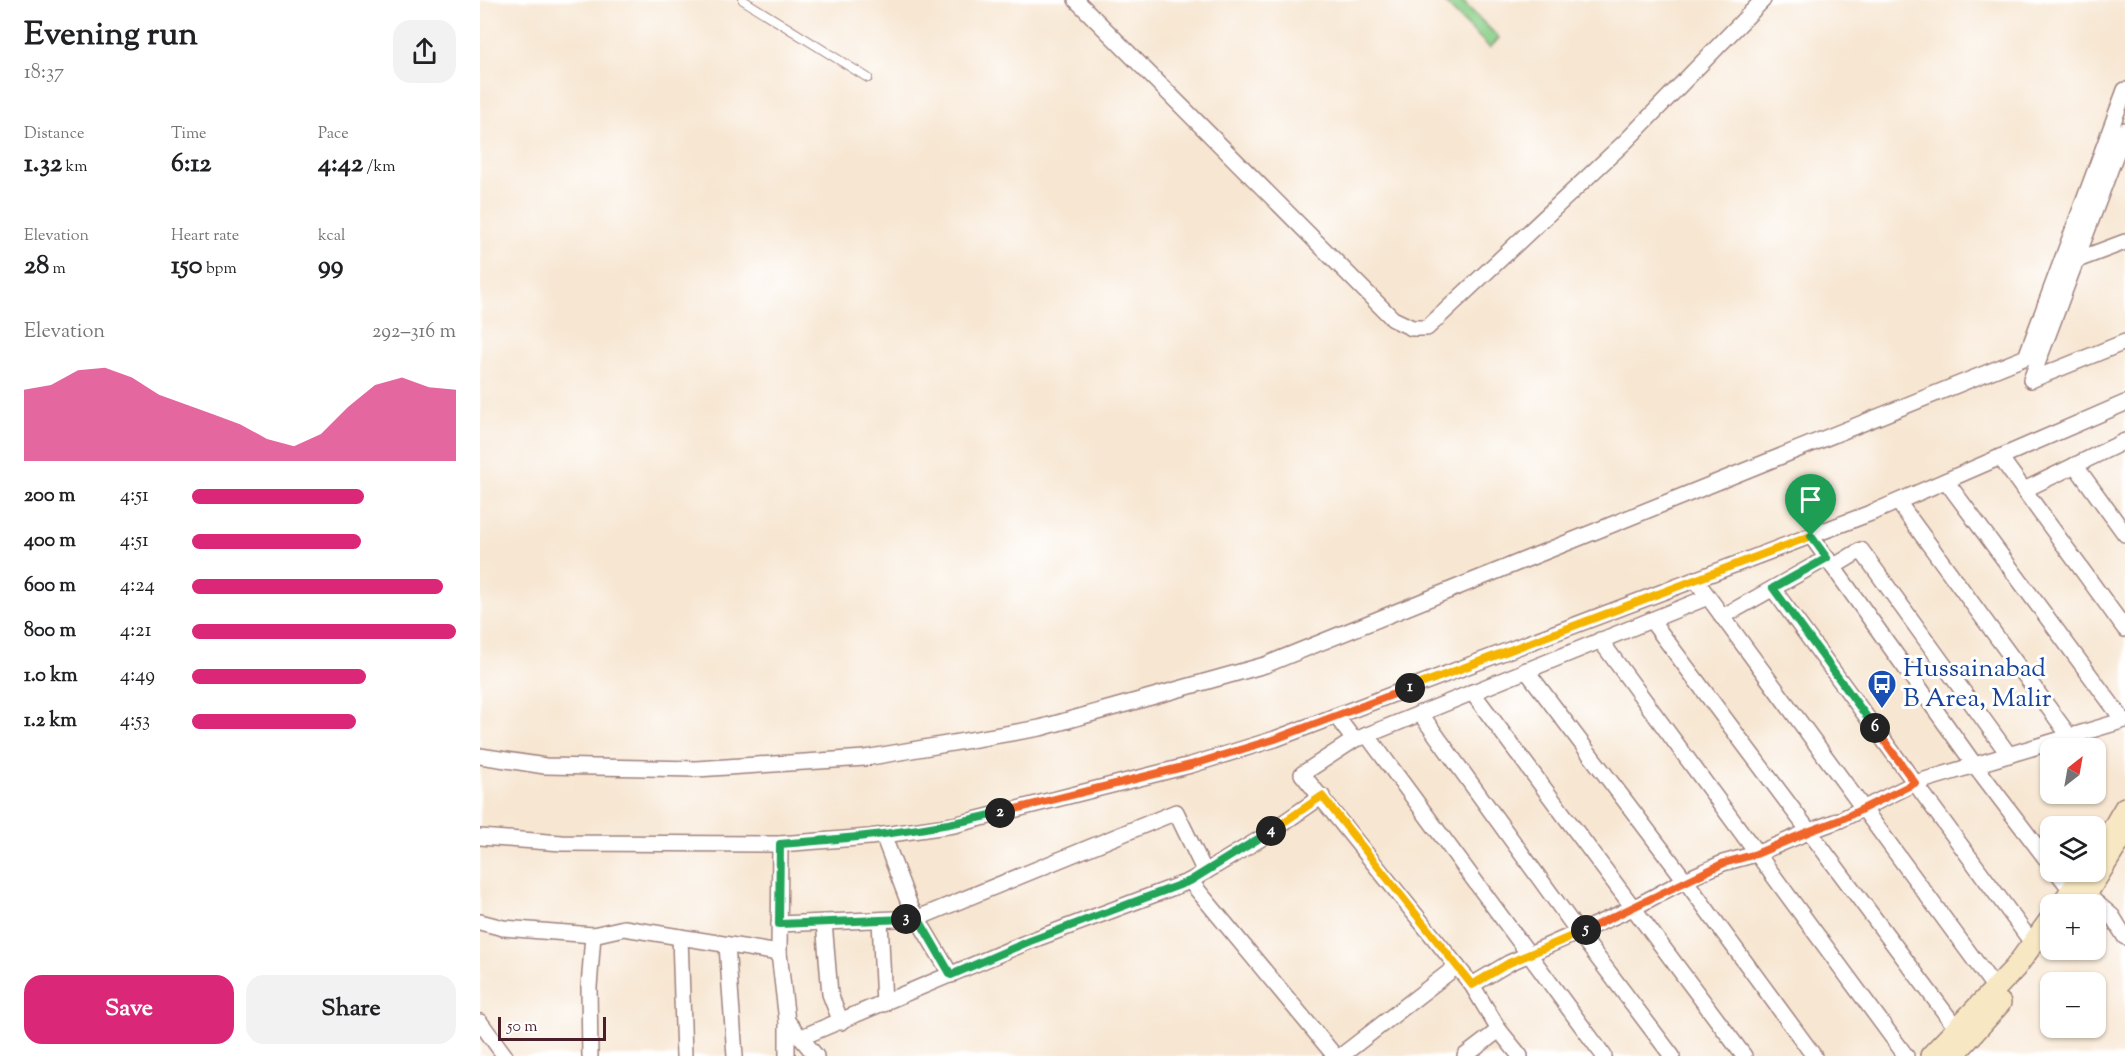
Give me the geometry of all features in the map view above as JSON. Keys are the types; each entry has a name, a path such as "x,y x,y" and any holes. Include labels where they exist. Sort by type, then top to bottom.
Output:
{"main road":[{"path":"2106,840 2125,808"},
{"path":"2078,894 2125,832"},
{"path":"1949,1049 1995,988 2040,945"},
{"path":"1949,1049 2040,945"}],"street":[{"path":"1076,0 1393,319 1412,328 1427,328 1626,141 1763,0"},
{"path":"480,756 545,766 696,769 865,758 1040,728 1265,665 1431,598 2026,357 2125,90"},
{"path":"2125,132 2031,381 2125,342"},
{"path":"2077,260 2125,242"},
{"path":"480,837 562,843 780,844 883,835 954,825 1191,765 1275,739 1811,536 1898,502 2125,402"},
{"path":"2024,490 2124,443"},
{"path":"2000,457 2125,629"},
{"path":"2075,465 2125,534"},
{"path":"1472,985 1528,954 1633,908 1685,880 1864,810 1915,783 2124,720 1946,481"},
{"path":"1898,502 2070,737"},
{"path":"1811,536 1974,764 2040,851"},
{"path":"1722,617 1773,588 1861,550 2009,755"},
{"path":"1695,579 1995,988"},
{"path":"1773,588 1915,783 2040,940"},
{"path":"1520,1056 1499,1030 1472,985 1302,774 1360,737 1708,597"},
{"path":"1651,620 1810,831 1949,1049"},
{"path":"1600,640 1906,1056"},
{"path":"1526,670 1685,880 1814,1056"},
{"path":"1472,692 1744,1056"},
{"path":"1420,713 1579,933 1672,1056"},
{"path":"1336,716 1360,737 1604,1056"},
{"path":"802,1037 1030,941 1190,881 1322,796"},
{"path":"779,924 918,918 1176,812 1205,872"},
{"path":"883,835 910,906 951,975"},
{"path":"780,844 779,953 787,1021 787,1056"},
{"path":"1190,881 1335,1056"},
{"path":"2106,913 2112,916 2125,937"},
{"path":"880,920 884,1004"},
{"path":"480,922 503,928 593,935 624,928 779,953"},
{"path":"824,922 830,994 841,1022"},
{"path":"590,1056 589,987 593,935"},
{"path":"680,937 684,1056"},
{"path":"727,945 735,1056"},
{"path":"1341,1056 1457,966"},
{"path":"787,1021 816,1056"},
{"path":"480,1022 505,1056"},
{"path":"1465,1056 1499,1030"}],"lane":[{"path":"743,0 868,78"}],"green space":[{"path":"1442,0 1461,0 1499,38 1490,48"}],"place":[{"name":"Hussainabad B Area, Malir","path":"1882,710"}],"route":[{"path":"1811,536 1827,558 1773,588 1915,783 1864,810 1685,880 1633,908 1509,963 1472,985 1322,796 1190,881 1030,941 951,975 918,918 779,924 780,844 870,837 954,825 1191,765 1275,739 1811,536"}]}
